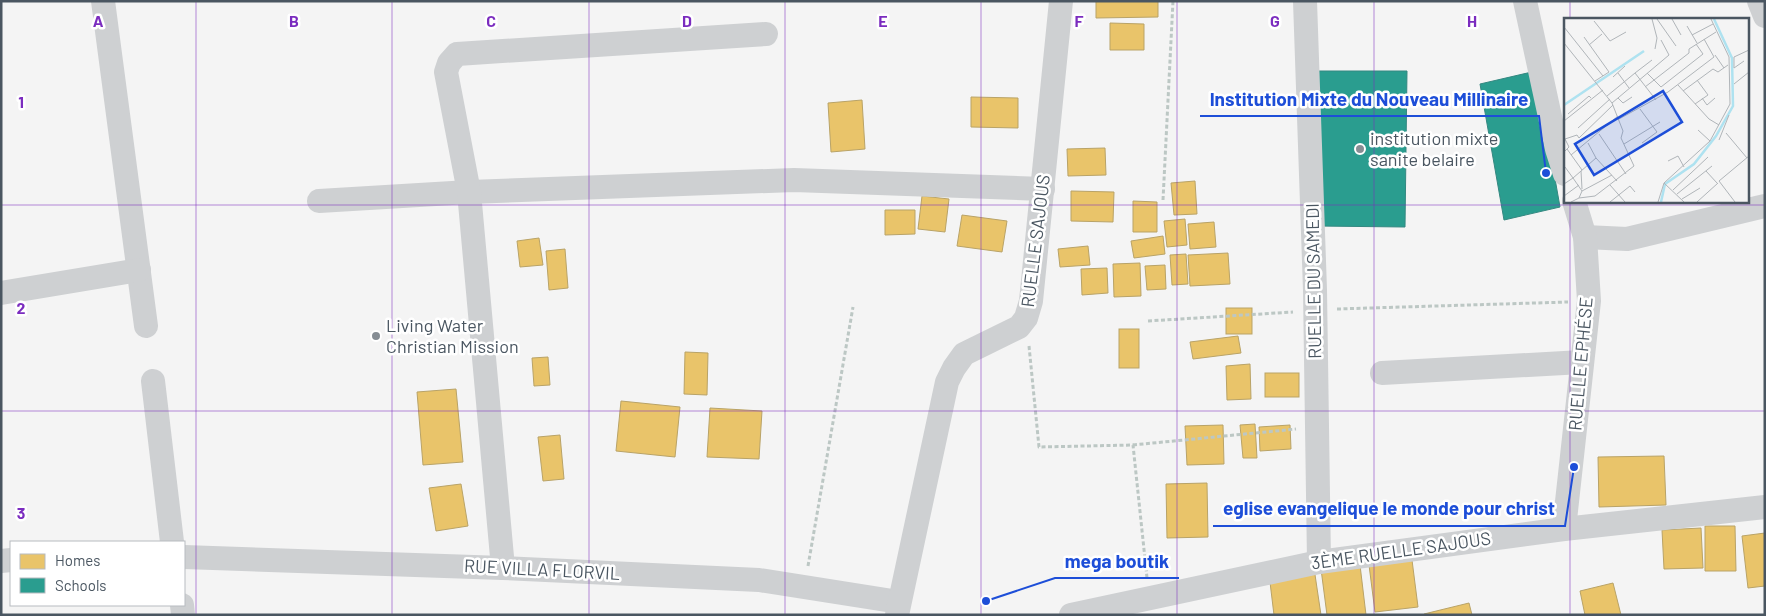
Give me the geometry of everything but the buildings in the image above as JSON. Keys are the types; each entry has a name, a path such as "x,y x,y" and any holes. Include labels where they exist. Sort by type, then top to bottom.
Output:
{"street":[{"path":"102,1 146,326"},
{"name":"RUELLE SAJOUS","path":"898,609 947,382 964,354 1018,327 1026,318 1031,301 1061,1"},
{"name":"RUELLE DU SAMEDI","path":"1304,1 1315,310 1319,562"},
{"path":"1526,1 1557,149 1564,171"},
{"path":"1759,1 1765,16"},
{"path":"503,568 469,192 446,72 449,63 457,54 766,34"},
{"path":"319,201 469,192 794,180 1043,189"},
{"name":"RUELLE EPHÉSE","path":"1564,529 1589,301 1585,237 1574,202"},
{"path":"1585,237 1627,239 1765,206"},
{"path":"1,293 138,270"},
{"path":"1382,373 1582,362"},
{"path":"153,380 172,541"},
{"name":"3ÈME RUELLE SAJOUS","path":"1072,615 1319,562 1564,529 1765,507"},
{"name":"RUE VILLA FLORVIL","path":"185,557 503,568 759,580 804,587 898,609"}],"path":[{"path":"1163,200 1173,1"},
{"path":"1148,321 1315,310 1589,301"},
{"path":"804,587 853,307"},
{"path":"1026,318 1039,447 1134,445 1317,427"},
{"path":"1134,445 1149,598"}],"place":[{"name":"institution mixte sanite belaire","path":"1360,149"},
{"name":"Institution Mixte du Nouveau Millinaire","path":"1546,173"},
{"name":"Living Water Christian Mission","path":"376,336"},
{"name":"eglise evangelique le monde pour christ","path":"1574,467"},
{"name":"mega boutik","path":"986,601"}]}
